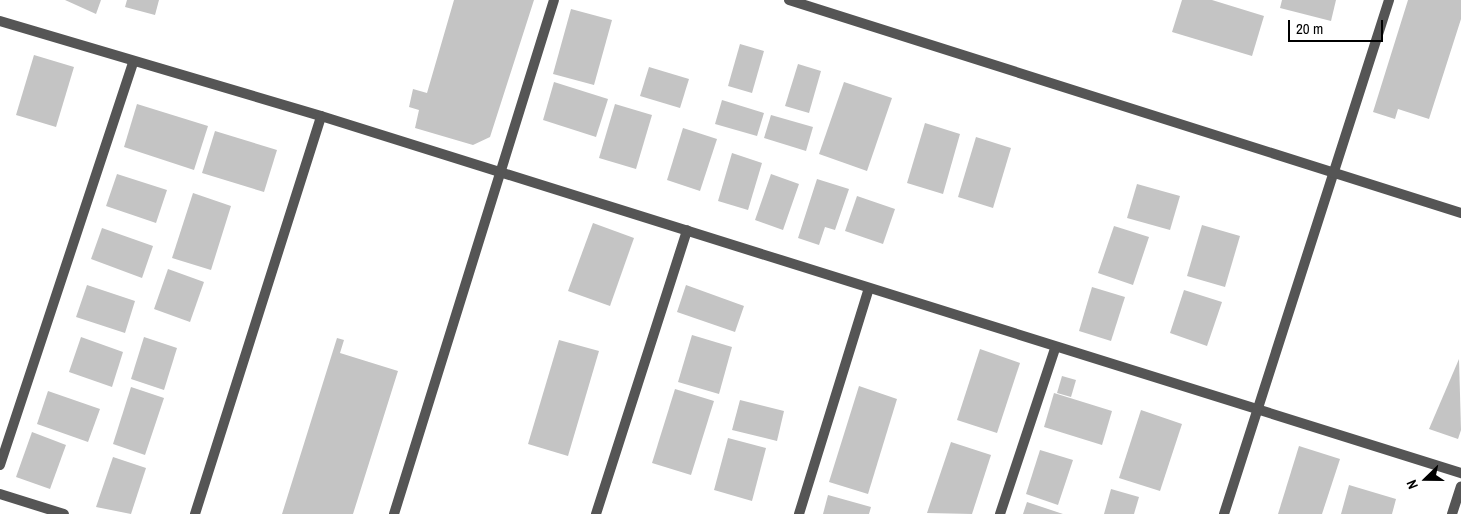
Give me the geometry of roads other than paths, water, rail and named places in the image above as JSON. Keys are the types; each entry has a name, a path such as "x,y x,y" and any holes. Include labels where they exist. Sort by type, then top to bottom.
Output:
{"street":[{"path":"394,514 554,0"},
{"path":"789,0 1332,174 1461,212"},
{"path":"1224,514 1388,0"},
{"path":"0,22 133,63 321,116 687,230 868,291 1055,349 1257,406 1461,473"},
{"path":"0,465 133,63"},
{"path":"194,514 321,116"},
{"path":"596,514 687,230"},
{"path":"799,514 868,291"},
{"path":"1000,514 1055,349"},
{"path":"1452,514 1461,486"},
{"path":"0,494 64,514"}]}
